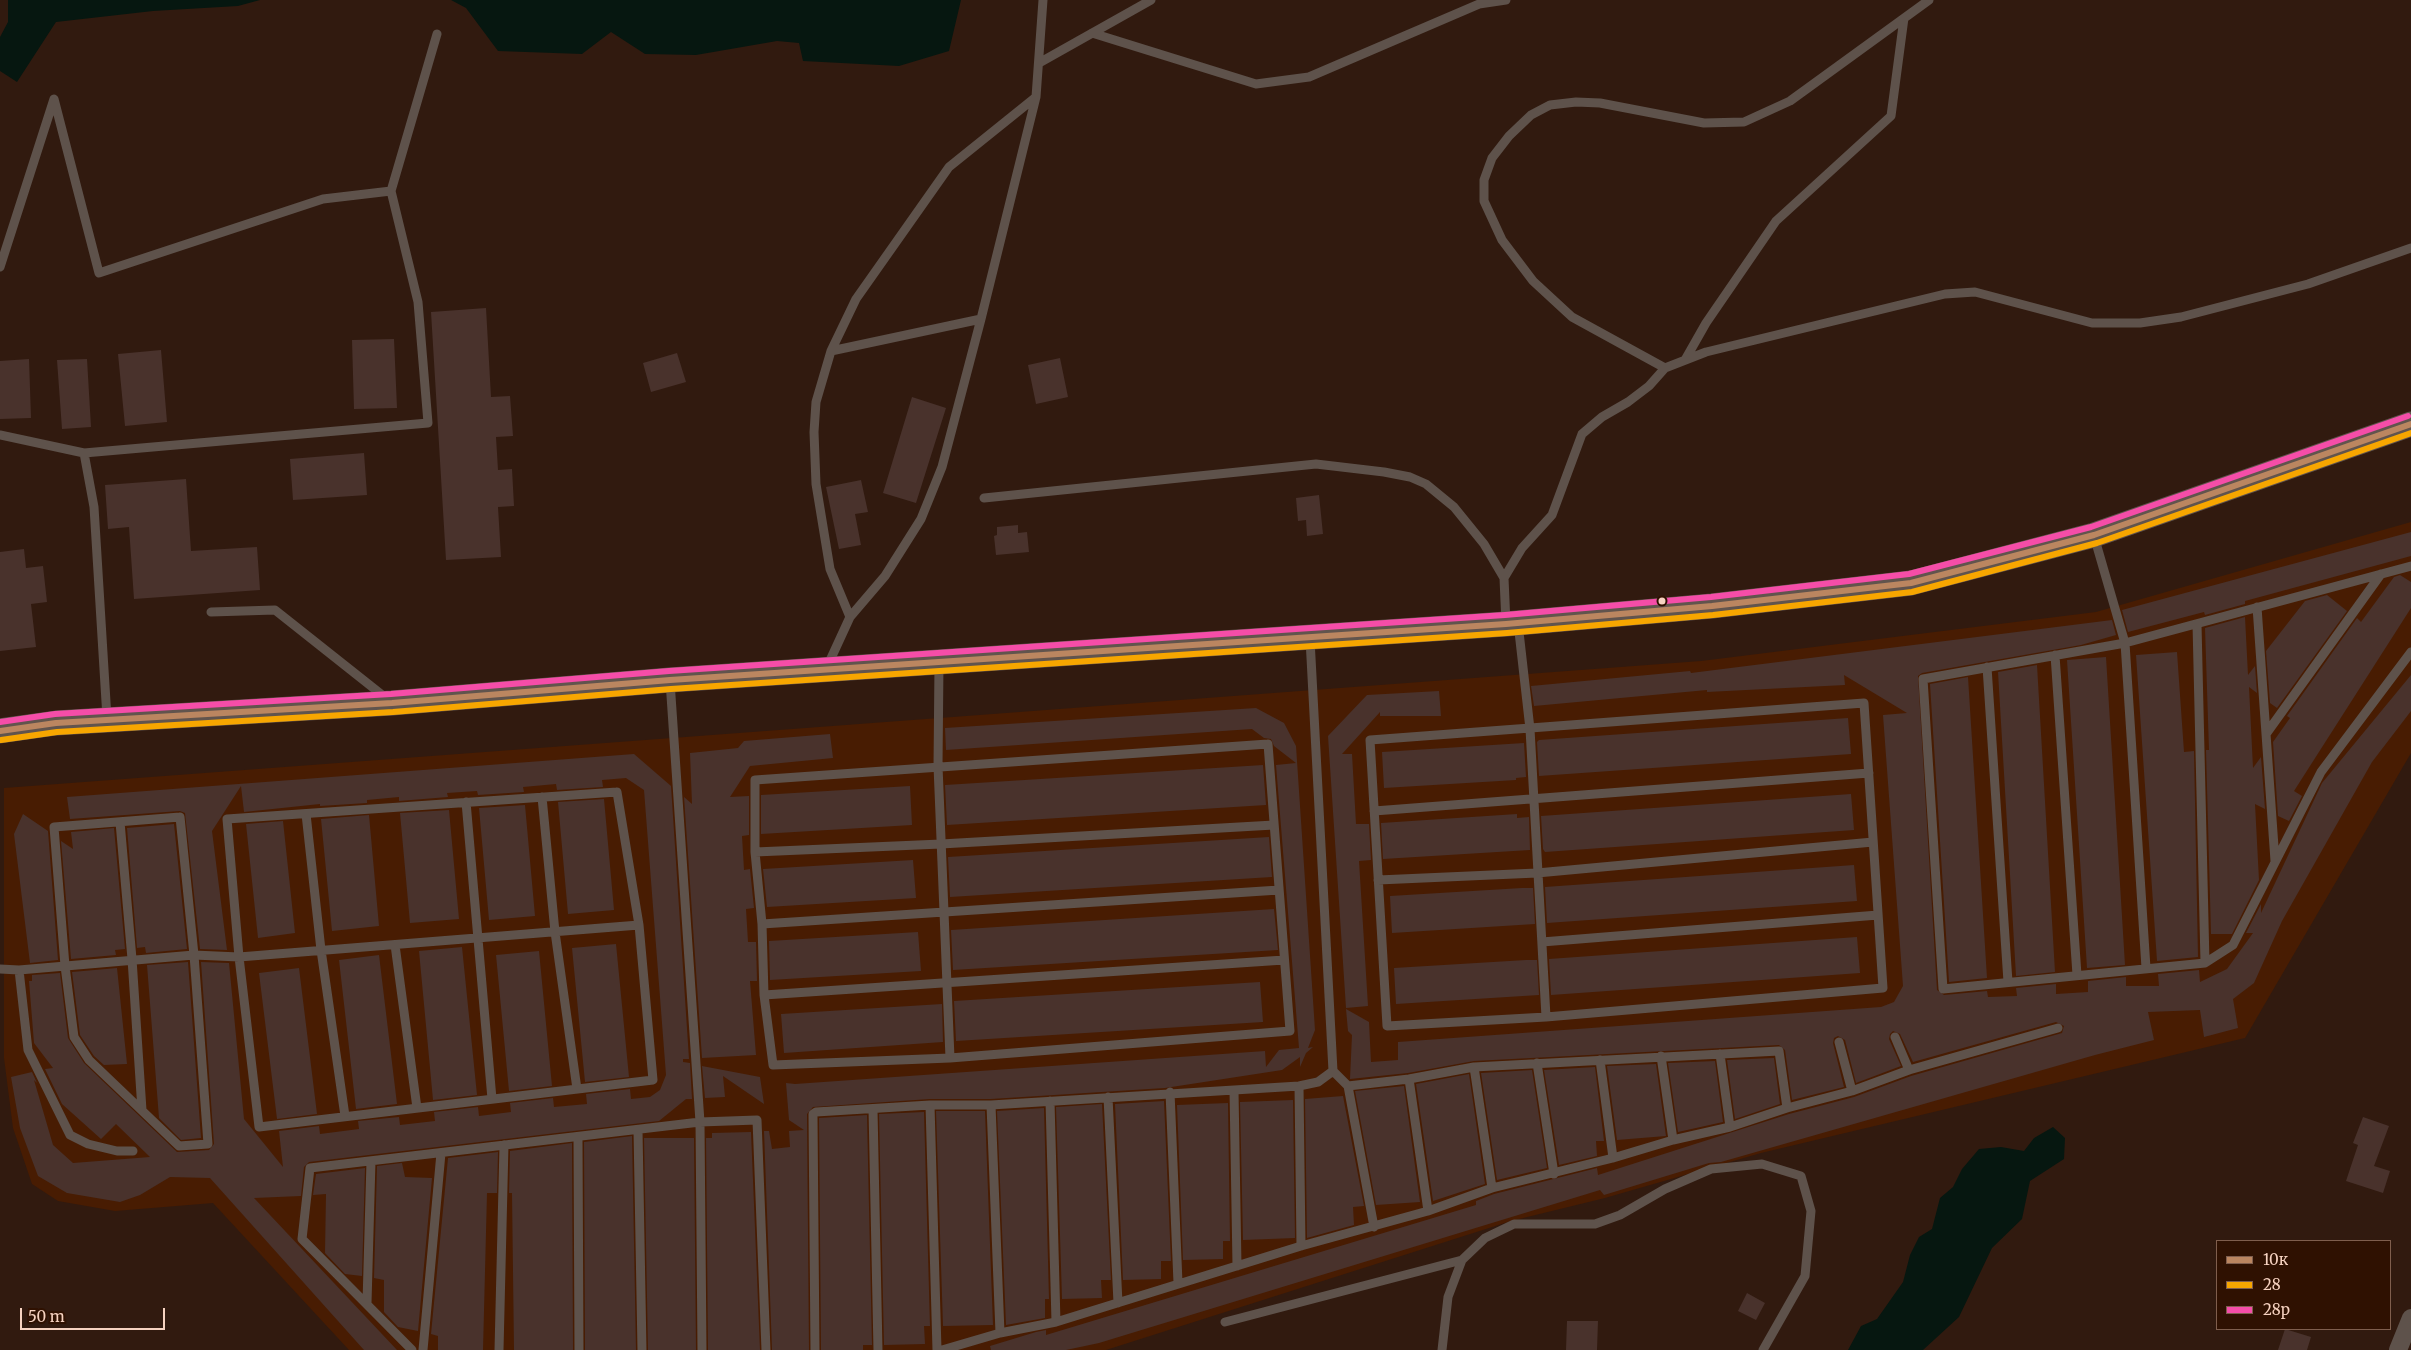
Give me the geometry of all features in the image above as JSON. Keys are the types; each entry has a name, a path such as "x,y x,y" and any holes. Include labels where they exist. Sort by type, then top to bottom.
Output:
{"main road":[{"path":"0,730 56,722 392,703 670,680 1512,623 1712,606 1910,583 2094,535 2411,424"}],"street":[{"path":"2398,1350 2411,1318"}],"lane":[{"path":"826,670 850,617 885,576 921,519 942,466 981,319 1036,97 1043,0"},
{"path":"1039,62 1151,0"},
{"path":"1092,33 1256,84 1309,76 1479,4 1506,0"},
{"path":"1665,368 1572,317 1533,281 1502,240 1484,201 1484,180 1492,158 1509,136 1531,115 1550,105 1576,102 1600,103 1704,123 1744,122 1790,101 1929,0"},
{"path":"1686,360 1706,323 1776,221 1891,116 1904,18"},
{"path":"0,435 84,453 428,423 418,302 391,191 437,34"},
{"path":"850,617 830,569 816,484 814,432 816,402 831,351 856,299 949,168 1036,97"},
{"path":"0,267 54,99 100,272 323,199 391,191"},
{"path":"1504,578 1522,548 1552,516 1582,434 1602,417 1635,397 1665,368 1706,352 1945,294 1974,292 2092,323 2140,323 2181,317 2308,284 2411,248"},
{"path":"831,351 981,319"},
{"path":"84,453 94,507 107,720"},
{"path":"984,498 1316,464 1410,477 1426,484 1454,507 1484,544 1504,578 1530,729 1546,1017"},
{"path":"2094,535 2125,643 2146,968"},
{"path":"2411,566 2125,643 1923,679 1943,989 2206,963 2233,945 2321,772 2411,652"},
{"path":"2266,734 2381,574"},
{"path":"2257,607 2275,862"},
{"path":"211,612 275,610 331,657 392,703"},
{"path":"2197,624 2206,963"},
{"path":"1310,636 1333,1071 1348,1086 1374,1227"},
{"path":"2055,655 2077,975"},
{"path":"939,662 938,766 950,1058"},
{"path":"1987,667 2008,982"},
{"path":"670,680 700,1122 702,1350"},
{"path":"1864,703 1883,988 1546,1017 1387,1026 1370,740 1530,729 1864,703"},
{"path":"1268,744 1290,1031 950,1058 773,1065 764,995 762,924 755,852 755,780 938,766 1268,744"},
{"path":"1374,811 1869,773"},
{"path":"618,792 639,925 653,1080 259,1126 239,957 227,819 466,802 618,792"},
{"path":"542,797 555,932 577,1089"},
{"path":"466,802 492,1099"},
{"path":"306,814 321,950 345,1116"},
{"path":"180,817 194,955 208,1144 179,1146 89,1060 74,1037 65,966 54,827 120,822 180,817"},
{"path":"120,822 142,1110"},
{"path":"755,852 941,844 1274,825"},
{"path":"1378,880 1537,873 1873,842"},
{"path":"762,924 1279,890"},
{"path":"1542,942 1878,915"},
{"path":"0,969 19,970 194,955 239,957 639,925"},
{"path":"395,944 417,1108"},
{"path":"764,995 1284,960"},
{"path":"19,970 28,1050 70,1136 88,1144 117,1151 133,1151"},
{"path":"942,1350 1000,1333 1056,1322 1301,1246 1428,1211 1492,1188 1554,1174 1673,1140 1730,1127 1787,1108 1852,1091 1909,1070 2058,1028"},
{"path":"1895,1037 1909,1070"},
{"path":"1839,1042 1852,1091"},
{"path":"1348,1086 1409,1079 1474,1068 1661,1056 1779,1051 1787,1108"},
{"path":"1720,1054 1730,1127"},
{"path":"1661,1056 1673,1140"},
{"path":"1600,1060 1613,1158"},
{"path":"1537,1063 1554,1174"},
{"path":"1474,1068 1492,1188"},
{"path":"814,1350 813,1114 816,1112 930,1105 991,1105 1170,1092 1299,1086 1318,1082 1333,1071"},
{"path":"1409,1079 1428,1211"},
{"path":"1299,1086 1301,1246"},
{"path":"1234,1090 1237,1266"},
{"path":"1170,1092 1178,1283"},
{"path":"1108,1097 1118,1303"},
{"path":"1050,1101 1056,1322"},
{"path":"930,1105 937,1350"},
{"path":"991,1105 1000,1333"},
{"path":"872,1109 878,1350"},
{"path":"412,1350 302,1239 310,1168 700,1122 757,1120 766,1350"},
{"path":"638,1130 642,1350"},
{"path":"578,1137 579,1350"},
{"path":"499,1350 504,1146"},
{"path":"424,1350 441,1152"},
{"path":"367,1303 371,1161"},
{"path":"1442,1350 1448,1297 1462,1260 1485,1238 1514,1224 1594,1224 1620,1216 1665,1189 1711,1169 1762,1164 1801,1176 1811,1211 1805,1276 1763,1350"},
{"path":"1225,1322 1462,1260"}],"shaded area":[{"path":"8,0 260,0 238,6 153,11 56,22 17,82 0,71 0,37 8,22"},
{"path":"451,0 961,0 949,51 899,66 803,61 799,43 777,41 696,55 645,54 611,32 582,54 498,51 466,8"},
{"path":"2411,522 2411,753 2245,1038 1761,1153 1605,1198 1511,1221 1106,1350 349,1350 213,1203 115,1211 58,1201 32,1184 13,1128 4,1058 4,788 1701,661 2096,612"},
{"path":"2053,1127 2065,1138 2064,1159 2030,1181 2022,1219 1992,1248 1959,1317 1923,1350 1848,1350 1861,1326 1877,1319 1903,1282 1910,1255 1919,1237 1932,1229 1940,1198 1953,1187 1962,1169 1979,1149 2001,1147 2024,1151 2034,1138"}],"building":[{"path":"486,308 491,397 510,396 513,436 496,437 498,470 512,469 514,506 498,507 501,557 446,560 431,312"},
{"path":"394,339 397,408 354,409 352,340"},
{"path":"161,350 167,422 125,426 118,354"},
{"path":"677,353 686,382 651,392 643,363"},
{"path":"1060,358 1068,397 1036,404 1028,365"},
{"path":"29,359 31,418 0,419 0,361"},
{"path":"87,359 91,427 62,429 57,360"},
{"path":"912,397 946,408 916,503 883,493"},
{"path":"364,453 367,495 293,500 290,459"},
{"path":"186,479 191,551 257,547 260,590 134,599 129,527 108,529 105,485"},
{"path":"861,480 868,512 855,514 861,545 839,549 826,487"},
{"path":"1319,495 1323,534 1307,536 1306,520 1298,521 1296,498"},
{"path":"1018,525 1018,533 1027,532 1029,552 996,555 994,536 997,535 997,527"},
{"path":"2411,532 2411,556 2245,601 2245,604 2205,615 2204,612 2128,632 2122,610"},
{"path":"24,549 26,568 43,566 47,602 31,604 36,647 0,651 0,552"},
{"path":"2400,575 2411,582 2411,608 2294,791 2302,796 2289,821 2278,816 2273,742 2290,718 2287,716 2357,618 2361,622 2394,577"},
{"path":"2327,595 2347,611 2277,708 2270,703 2266,651 2305,601"},
{"path":"2245,617 2248,675 2255,666 2257,693 2249,687 2253,768 2261,757 2265,809 2255,804 2259,880 2232,934 2211,934 2206,750 2209,750 2205,628"},
{"path":"2112,620 2116,635 2081,645 1922,673 1918,676 1937,990 1944,995 1987,991 1988,997 2017,996 2016,988 2056,984 2056,994 2088,992 2088,981 2126,977 2126,986 2159,986 2158,974 2199,970 2200,982 2227,969 2253,933 2246,933 2261,904 2261,913 2322,783 2411,675 2411,711 2372,762 2282,921 2254,983 2233,999 2238,1028 2204,1037 2200,1010 2148,1012 2154,1040 2095,1055 1721,1162 1709,1163 1604,1195 1600,1190 1099,1343 1066,1350 991,1350 990,1346 1036,1332 1046,1330 1046,1335 1476,1205 1476,1201 1494,1194 1597,1168 1598,1175 1789,1114 1854,1097 1911,1076 2062,1033 2064,1026 2056,1022 1913,1062 1900,1034 1893,1031 1889,1039 1901,1066 1856,1083 1845,1040 1838,1036 1834,1038 1833,1043 1844,1087 1792,1100 1785,1050 1779,1045 1474,1061 1408,1073 1350,1079 1352,1035 1348,1031 1346,1009 1369,1022 1371,1062 1398,1060 1398,1042 1881,1007 1894,1002 1903,986 1883,715 1907,713 1844,675 1845,685 1707,692 1707,690 1534,706 1531,686 1690,671 1691,673"},
{"path":"2177,652 2184,752 2194,751 2198,957 2157,961 2136,655"},
{"path":"2106,657 2125,965 2087,968 2067,660"},
{"path":"2037,665 2055,972 2016,976 1998,672"},
{"path":"1968,677 1987,978 1949,982 1930,684"},
{"path":"1439,691 1441,716 1380,716 1380,712 1342,754 1352,754 1356,824 1369,824 1371,860 1359,861 1368,1006 1346,1008 1328,736 1367,695"},
{"path":"1256,708 1284,723 1296,746 1315,1030 1308,1048 1313,1047 1306,1053 1300,1067 1300,1057 1282,1070 1165,1088 991,1099 930,1099 813,1107 807,1114 809,1350 772,1350 764,1131 769,1131 772,1149 790,1147 789,1131 804,1130 789,1120 786,1083 795,1084 1265,1051 1266,1067 1279,1050 1299,1048 1276,765 1296,763 1274,746 1271,739 1264,738 1252,729 946,750 945,728"},
{"path":"1848,718 1851,754 1539,776 1537,742 1539,740"},
{"path":"830,734 833,758 750,766 730,797 749,796 749,835 742,836 744,870 750,869 754,908 746,909 748,942 756,942 757,981 750,981 756,1055 702,1058 684,797 692,804 690,753 738,748 744,741"},
{"path":"1524,743 1526,777 1516,778 1516,780 1384,788 1382,752"},
{"path":"634,754 671,786 689,1059 683,1059 683,1062 690,1063 692,1099 686,1099 659,1121 309,1162 304,1167 301,1196 254,1198 397,1350 364,1350 210,1178 170,1177 140,1195 120,1202 67,1193 38,1176 20,1128 11,1077 32,1072 37,1083 34,1080 53,1145 73,1163 150,1157 116,1124 101,1139 62,1104 45,1069 53,1068 34,1043 29,981 32,981 32,975 60,973 68,1038 84,1063 177,1152 209,1150 214,1144 201,962 229,963 244,1119 283,1167 279,1131 319,1126 320,1134 359,1129 358,1121 399,1117 400,1125 435,1121 434,1112 478,1107 479,1116 511,1112 510,1103 553,1098 554,1107 587,1104 586,1094 630,1089 631,1099 650,1097 660,1090 666,1075 644,790 626,778 602,780 603,787 557,790 556,784 523,787 524,792 478,795 477,791 447,793 448,797 399,801 399,797 367,800 367,803 320,806 320,804 244,812 241,786 212,831 227,950 200,949 185,813 180,811 70,819 67,797"},
{"path":"1263,765 1266,805 947,825 945,785"},
{"path":"910,786 912,825 761,834 761,795"},
{"path":"1851,794 1854,830 1545,852 1543,849 1541,816"},
{"path":"604,799 614,910 568,914 558,802"},
{"path":"525,805 535,916 489,920 479,808"},
{"path":"449,810 459,919 410,923 400,813"},
{"path":"23,814 48,831 58,960 30,963 14,834"},
{"path":"1517,814 1517,818 1529,817 1530,850 1383,859 1381,823"},
{"path":"369,815 379,926 332,931 321,819"},
{"path":"283,821 295,933 258,938 246,824"},
{"path":"174,824 187,949 146,953 145,947 137,948 127,828"},
{"path":"114,828 125,949 115,950 116,955 71,959 61,841 73,849 71,832"},
{"path":"1269,837 1272,877 950,897 948,857"},
{"path":"913,860 916,898 767,907 763,869"},
{"path":"1854,865 1857,901 1547,923 1545,887"},
{"path":"1533,888 1535,924 1392,933 1390,896"},
{"path":"1274,909 1278,950 953,970 951,930"},
{"path":"918,932 921,971 770,980 769,941"},
{"path":"1857,937 1860,973 1551,995 1549,959"},
{"path":"616,944 629,1077 585,1082 572,948"},
{"path":"462,947 477,1095 433,1100 419,951"},
{"path":"539,951 552,1086 509,1091 496,955"},
{"path":"379,955 397,1104 356,1109 339,960"},
{"path":"1537,960 1539,995 1396,1004 1394,968"},
{"path":"188,962 201,1138 181,1140 159,1118 147,965"},
{"path":"117,968 127,1064 104,1065 94,1056 80,1035 72,972"},
{"path":"299,968 317,1114 277,1119 259,973"},
{"path":"1260,982 1263,1022 956,1041 954,1001"},
{"path":"942,1004 943,1042 784,1053 781,1014"},
{"path":"1774,1058 1780,1104 1735,1119 1727,1060"},
{"path":"1715,1061 1723,1122 1678,1132 1668,1063"},
{"path":"1656,1064 1666,1136 1617,1140 1607,1066"},
{"path":"702,1066 760,1077 764,1104 723,1076 725,1097 705,1098"},
{"path":"1595,1067 1604,1141 1596,1141 1597,1156 1559,1165 1544,1070"},
{"path":"1532,1070 1547,1168 1497,1180 1481,1073"},
{"path":"1469,1074 1485,1184 1433,1201 1416,1084"},
{"path":"1404,1086 1420,1202 1376,1205 1355,1091"},
{"path":"1343,1096 1364,1206 1353,1207 1354,1225 1307,1238 1305,1099"},
{"path":"1293,1100 1295,1238 1243,1240 1240,1102"},
{"path":"1164,1101 1171,1261 1161,1261 1161,1279 1123,1280 1115,1104"},
{"path":"1228,1103 1230,1241 1223,1241 1223,1259 1183,1260 1177,1105"},
{"path":"1102,1104 1111,1280 1101,1280 1102,1298 1062,1299 1056,1107"},
{"path":"1044,1108 1049,1299 1045,1299 1045,1318 1006,1325 997,1111"},
{"path":"936,1111 985,1111 993,1325 943,1326"},
{"path":"924,1112 930,1326 924,1326 925,1344 884,1345 879,1114"},
{"path":"867,1115 872,1345 863,1345 863,1350 821,1350 819,1118"},
{"path":"2363,1117 2389,1126 2374,1166 2390,1171 2383,1193 2346,1181 2358,1145 2353,1143"},
{"path":"751,1132 760,1350 708,1350 706,1138 712,1138 712,1133"},
{"path":"632,1136 636,1350 585,1350 584,1142"},
{"path":"644,1138 694,1138 696,1350 648,1350"},
{"path":"572,1143 573,1350 514,1350 512,1193 509,1193 510,1151"},
{"path":"498,1152 497,1193 487,1193 483,1350 438,1350 438,1336 431,1334 448,1158"},
{"path":"402,1163 405,1177 432,1178 418,1331 398,1327 384,1312 384,1280 374,1278 377,1166"},
{"path":"365,1168 362,1276 345,1274 325,1253 326,1194 313,1195 316,1174"},
{"path":"1747,1293 1765,1303 1756,1320 1738,1311"},
{"path":"1567,1321 1598,1321 1597,1350 1566,1350"},
{"path":"2285,1330 2311,1337 2307,1350 2278,1350"}],"transit line":[{"name":"28р","path":"0,722 55,714 391,694 669,671 1505,615 1711,597 1909,574 2091,527 2408,416"},
{"name":"10к","path":"0,731 56,723 392,703 670,680 1506,624 1712,606 1911,583 2094,535 2411,424"},
{"name":"28","path":"1,740 57,732 393,712 671,689 1507,633 1713,615 1912,592 2097,543 2411,433"}]}
